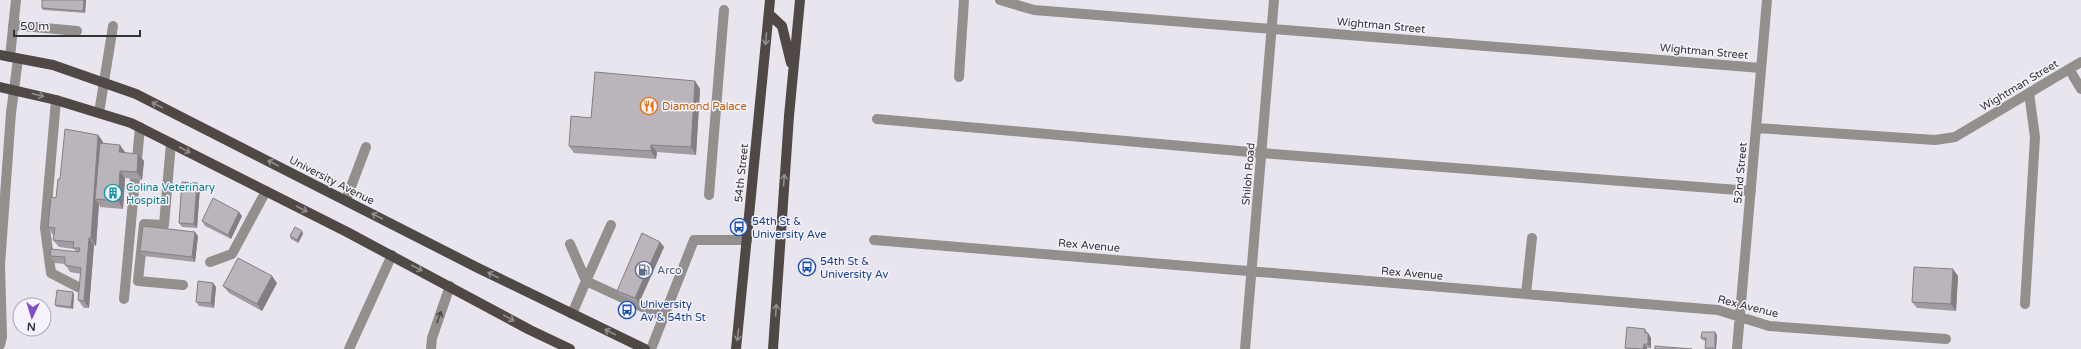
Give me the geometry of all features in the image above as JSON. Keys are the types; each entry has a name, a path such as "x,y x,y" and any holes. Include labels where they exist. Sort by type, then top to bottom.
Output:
{"main road":[{"name":"54th Street","path":"736,349 770,0"},
{"path":"773,349 800,0"},
{"path":"769,14 782,26 793,75"},
{"name":"University Avenue","path":"9,57 53,65 136,94 572,314 645,349"},
{"path":"0,87 56,100 100,113 140,128 392,255 530,330 570,349"}],"street":[{"path":"0,345 2,337 0,265 14,90 9,57 16,0"},
{"path":"959,77 964,0"},
{"name":"Wightman Street","path":"1000,0 1034,10 1761,68"},
{"name":"Shiloh Road","path":"1245,349 1274,0"},
{"name":"52nd Street","path":"1737,349 1767,0"},
{"path":"709,195 724,10"},
{"path":"13,25 77,31"},
{"path":"100,113 103,83 113,26"},
{"name":"Wightman Street","path":"1756,128 1935,140 1955,137 2081,62"},
{"path":"2068,69 2081,89"},
{"path":"2025,304 2034,136 2029,93"},
{"path":"56,100 44,228 51,273 78,287"},
{"path":"877,119 1261,152 1751,191"},
{"path":"137,160 140,128"},
{"path":"171,143 164,225 144,224 138,281 183,285"},
{"path":"346,200 366,147"},
{"path":"124,299 135,179"},
{"path":"210,262 232,254 266,191"},
{"path":"572,314 611,225"},
{"path":"1526,294 1532,238"},
{"path":"651,349 694,240 747,240"},
{"name":"Rex Avenue","path":"874,240 1718,310 1769,326 1946,339"},
{"path":"570,244 586,281 664,316"},
{"path":"349,349 392,255"},
{"path":"431,349 432,338 450,286"}],"building":[{"path":"42,0 84,0 83,11 42,8"},
{"name":"Diamond Palace","path":"595,72 695,81 691,147 651,145 651,151 569,146 571,116 591,118"},
{"path":"65,129 98,135 91,238 89,238 84,301 78,300 81,268 65,265 65,257 50,256 51,249 79,252 80,248 73,248 74,242 53,240 55,228 48,227 51,197 56,198 58,179 60,179"},
{"name":"Colina Veterinary Hospital","path":"100,143 120,145 119,152 138,154 137,172 120,171 118,201 95,199"},
{"path":"182,182 197,183 194,224 179,223"},
{"path":"213,198 239,212 228,235 202,221"},
{"path":"143,226 195,232 192,257 140,251"},
{"path":"295,227 302,231 297,240 290,236"},
{"path":"642,233 660,242 635,298 617,291"},
{"path":"238,258 272,276 257,304 223,286"},
{"path":"1914,267 1953,269 1951,304 1912,302"},
{"path":"198,281 213,283 211,303 196,302"},
{"path":"57,290 73,292 71,307 55,305"},
{"path":"1627,327 1645,329 1645,333 1648,333 1648,344 1644,344 1643,349 1625,348"},
{"path":"1702,332 1715,332 1715,348 1705,348 1706,338 1701,338"},
{"path":"1655,346 1692,349 1655,349"}],"place":[{"name":"Diamond Palace","path":"649,106"},
{"name":"Colina Veterinary Hospital","path":"113,193"},
{"name":"54th St & University Ave","path":"739,227"},
{"name":"54th St & University Av","path":"807,267"},
{"name":"Arco","path":"644,270"},
{"name":"University Av & 54th St","path":"627,310"}]}
